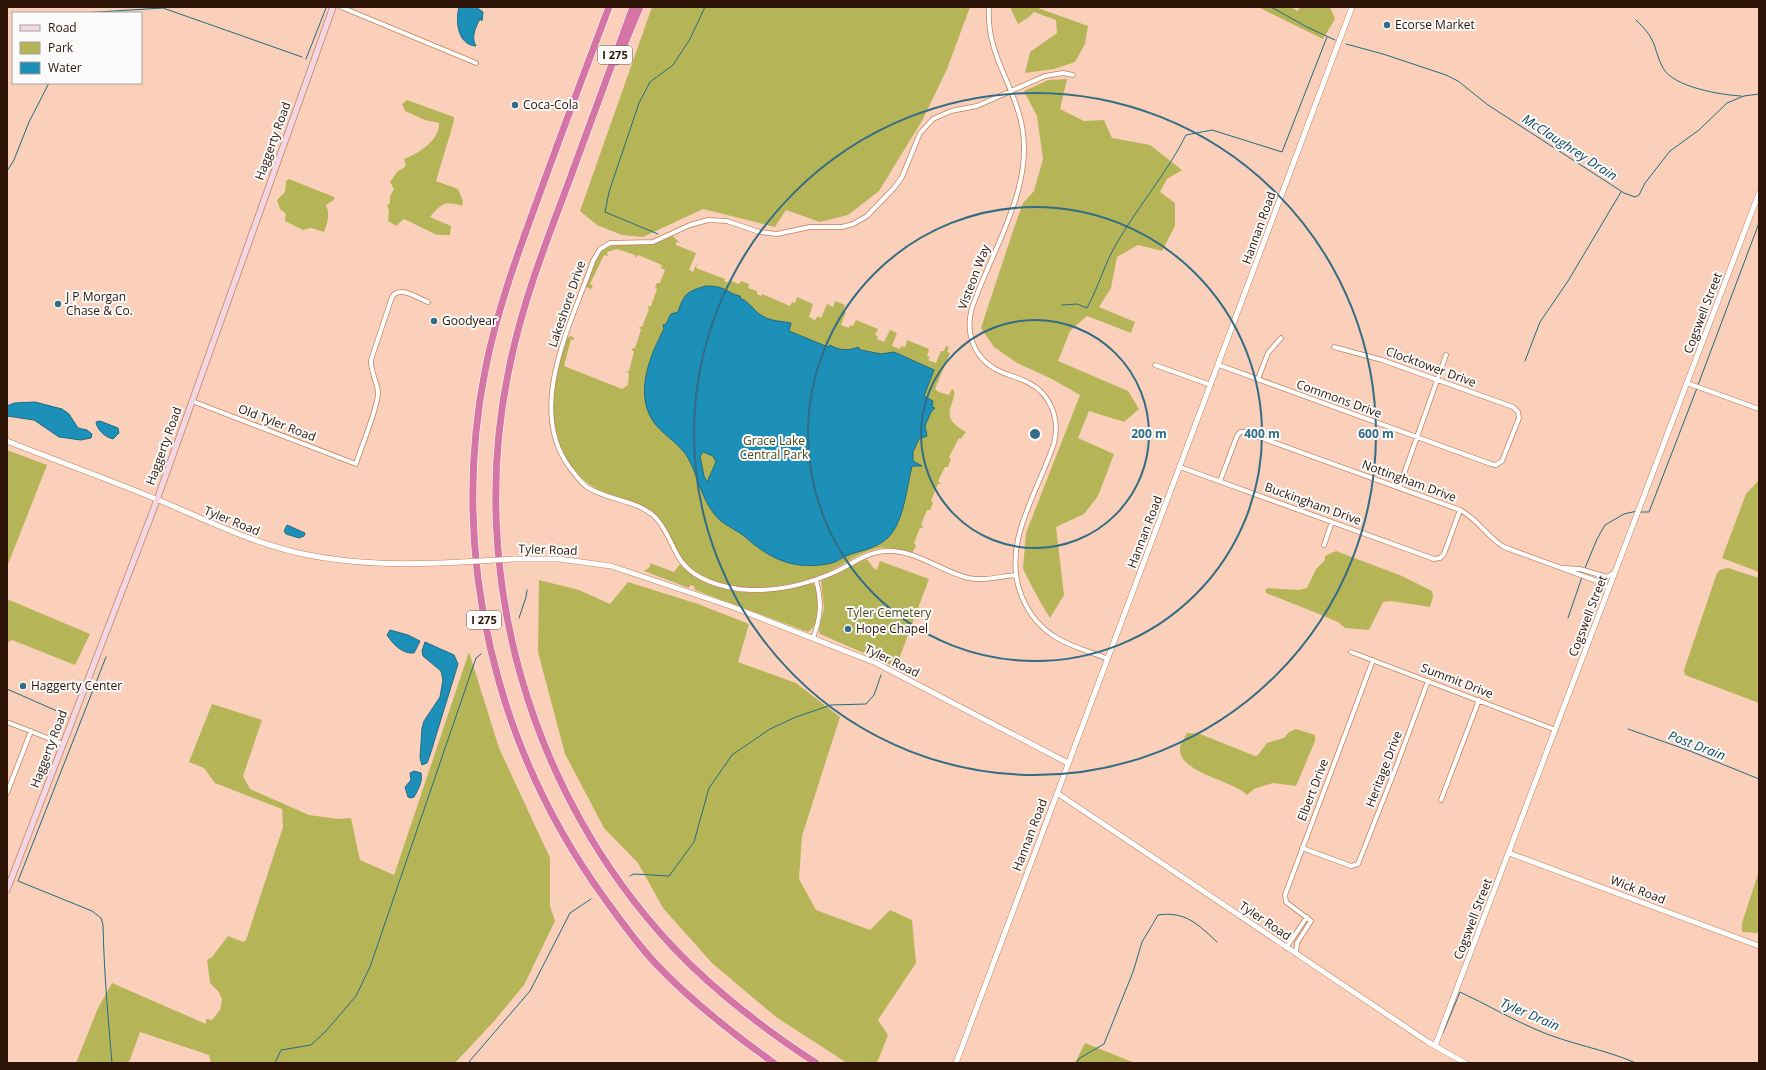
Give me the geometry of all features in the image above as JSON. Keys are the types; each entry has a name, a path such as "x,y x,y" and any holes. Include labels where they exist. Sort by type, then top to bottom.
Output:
{"highway":[{"path":"593,48 605,7"},
{"name":"I 275","path":"609,7 511,271 485,369 476,433 473,487 475,544 481,604 495,670 516,737 542,796 574,855 627,928 654,962 718,1021 774,1063"},
{"name":"I 275","path":"633,7 533,279 514,348 503,401 497,453 497,525 505,603 512,643 530,706 555,769 591,839 625,889 670,944 713,986 757,1023 816,1063"},
{"path":"598,104 610,81 640,7"}],"main road":[{"name":"Haggerty Road","path":"7,890 157,500 333,7"}],"street":[{"path":"341,7 476,63"},
{"name":"Visteon Way","path":"988,7 989,33 994,52 1010,90 1022,126 1024,154 1021,177 1014,202 973,304 969,323 971,339 983,359 996,369 1029,383 1036,388 1048,402 1055,418 1056,430 1053,446 1017,541 1015,575 1025,605 1030,614 1042,627 1064,642 1108,659"},
{"name":"Hannan Road","path":"956,1063 1352,7"},
{"name":"Lakeshore Drive","path":"1015,575 985,579 968,578 906,554 887,551 868,555 816,580 796,585 754,590 730,588 708,580 689,570 682,562 662,526 653,516 640,507 587,487 575,475 561,456 553,435 550,414 556,368 593,261 600,249 610,243 649,243 698,222 708,220 727,221 762,233 776,234 813,227 842,227 856,222 867,216 894,188 902,177 918,138 929,122 946,112 974,107 1044,76 1063,73 1073,75"},
{"name":"Cogswell Street","path":"1435,1046 1759,193"},
{"name":"Old Tyler Road","path":"192,401 356,464 377,400 378,388 371,366 371,360 392,297 396,292 401,291 428,302"},
{"path":"1258,379 1268,353 1281,338"},
{"name":"Clocktower Drive","path":"1334,347 1382,360 1511,406 1518,412 1519,418 1503,460 1499,464"},
{"path":"1399,488 1446,355"},
{"path":"1155,365 1211,385"},
{"name":"Commons Drive","path":"1219,365 1491,464 1499,464"},
{"path":"1687,383 1759,409"},
{"name":"Nottingham Drive","path":"1220,481 1237,436 1240,432 1460,510 1474,519 1500,544 1604,584 1609,590"},
{"name":"Tyler Road","path":"7,441 157,500 253,540 310,556 351,562 385,564 514,559 559,559 587,561 616,567 730,606 896,672 1068,763"},
{"name":"Buckingham Drive","path":"1180,467 1431,558 1440,558 1444,554 1460,510"},
{"path":"1324,545 1332,522"},
{"name":"Nottingham Drive","path":"1560,567 1580,569 1607,577 1616,572"},
{"path":"813,638 821,607 816,580"},
{"name":"Summit Drive","path":"1351,652 1556,730"},
{"name":"Elbert Drive","path":"1308,918 1284,900 1302,848 1373,660"},
{"name":"Heritage Drive","path":"1302,848 1351,866 1358,864 1428,681"},
{"path":"1442,800 1479,700"},
{"path":"7,722 63,744"},
{"path":"7,793 31,731"},
{"name":"Tyler Road","path":"1057,793 1286,948 1435,1046 1465,1063"},
{"name":"Wick Road","path":"1509,853 1759,946"},
{"path":"1286,948 1308,918 1311,923 1297,943 1296,954"}],"green space":[{"path":"652,7 970,7 947,69 923,119 879,191 848,215 820,222 786,210 775,227 703,209 643,237 622,235 597,225 580,211"},
{"path":"1010,7 1035,7 1088,26 1085,44 1075,62 1054,69 1025,73 1030,52 1057,33 1056,20 1034,12 1018,24"},
{"path":"1258,7 1290,7 1298,11 1300,7 1330,7 1335,19 1323,39"},
{"path":"1067,79 1060,109 1084,121 1104,120 1112,138 1150,145 1182,170 1167,179 1160,192 1175,203 1175,226 1162,251 1138,245 1117,257 1111,288 1099,307 1135,322 1131,333 1087,316 1070,331 1058,361 1128,391 1139,409 1124,422 1089,411 1078,438 1114,454 1098,496 1084,514 1056,527 1064,595 1050,618 1023,569 1026,533 1080,395 1050,378 1017,363 994,347 981,328 1023,203 1034,191 1043,159 1037,116 1024,91 1048,80"},
{"path":"407,100 454,117 436,181 458,189 463,201 462,206 451,203 444,204 440,206 430,217 451,226 450,235 437,235 404,219 396,226 388,221 389,210 387,206 390,203 390,196 394,189 390,182 397,172 406,166 404,159 428,145 436,135 439,123 425,120 405,111 402,104"},
{"path":"289,179 334,197 334,200 326,205 328,218 324,232 311,228 303,230 285,221 286,214 280,209 277,200 285,192 286,181"},
{"name":"Grace Lake Central Park","path":"673,236 680,243 676,242 676,245 696,253 689,270 693,272 697,263 696,268 725,279 724,281 729,283 730,280 739,284 741,281 749,284 748,288 757,291 757,294 761,296 762,294 790,306 792,302 795,303 797,297 813,304 809,317 815,320 818,316 821,318 827,304 833,307 835,301 845,305 843,311 846,312 841,325 849,328 850,325 853,326 856,320 878,329 875,335 878,336 877,339 884,342 890,330 897,333 892,346 900,349 901,346 905,347 907,340 929,349 927,356 930,357 928,360 936,363 941,351 944,351 946,346 949,347 947,352 950,353 935,389 949,395 952,389 954,391 950,409 950,417 954,424 966,432 961,439 959,438 949,457 951,459 948,467 945,467 938,481 941,484 938,484 931,501 933,503 930,510 927,510 921,525 924,527 920,528 914,543 916,546 912,553 896,549 880,548 866,552 819,576 781,586 751,588 720,583 700,574 684,561 678,553 664,524 657,516 643,506 597,489 582,478 569,464 556,439 553,420 556,383 567,338 571,336 574,340 571,339 564,366 622,389 628,385 629,373 626,372 629,371 634,352 631,349 635,348 641,330 639,327 642,327 649,309 647,307 651,306 657,289 655,287 657,283 660,283 665,270 661,268 662,265 638,255 635,258 635,255 617,249 607,252 608,256 604,255 590,284 593,286 591,289 586,287 586,284 599,254 607,247 618,245 650,245"},
{"path":"7,450 47,465 7,567"},
{"path":"1759,480 1759,572 1722,558 1746,494"},
{"path":"1336,551 1402,576 1432,591 1433,597 1430,607 1391,601 1383,602 1369,630 1345,628 1338,622 1266,593 1265,590 1268,588 1299,590 1307,588 1316,569 1325,560 1325,556"},
{"name":"Tyler Cemetery","path":"866,559 873,568 877,570 880,561 929,579 896,667 820,634 819,630 824,608 821,581"},
{"path":"650,563 674,572 680,564 688,572 709,584 732,591 756,593 768,592 813,584 818,594 819,602 819,609 815,623 812,629 808,632 695,590 694,586 690,585 689,588 644,571 650,567"},
{"path":"1728,568 1759,578 1759,703 1685,675 1684,670 1717,573 1720,570"},
{"path":"539,580 579,590 610,604 628,582 698,604 749,624 738,662 796,683 840,717 802,836 799,879 816,910 870,930 890,910 912,920 916,963 878,1020 888,1035 877,1063 847,1063 776,1017 712,963 663,908 638,863 604,828 565,754 538,652"},
{"path":"7,599 90,634 75,665 12,640 7,643"},
{"path":"469,652 499,748 550,858 550,906 555,921 524,985 495,1020 455,1063 211,1063 209,1055 140,1032 130,1060 127,1063 76,1063 98,1008 112,983 206,1024 206,1019 212,1020 220,1010 222,1000 219,992 210,983 207,960 212,957 228,936 243,942 246,940 283,827 282,809 215,783 204,768 189,762 212,704 262,720 243,776 250,789 309,815 338,819 351,818 360,860 394,875"},
{"path":"1296,729 1315,735 1315,741 1296,786 1273,783 1254,789 1247,795 1230,785 1196,770 1181,756 1181,743 1187,733 1200,734 1255,756 1258,755 1267,743 1284,738 1289,732"},
{"path":"1759,871 1759,930 1757,933 1742,932 1742,923"},
{"path":"1085,1043 1135,1063 1075,1063"}],"water":[{"path":"459,7 476,7 483,12 482,21 480,19 474,33 476,46 465,42 459,32 457,19"},
{"name":"Grace Lake Central Park","path":"706,286 718,287 740,296 741,299 764,317 791,323 789,331 828,347 830,345 844,350 858,347 861,350 881,354 894,352 934,370 924,396 933,401 932,407 935,408 931,412 925,426 927,436 919,439 913,452 913,461 922,466 912,466 905,501 899,519 892,533 884,541 873,547 848,555 832,563 806,566 784,562 774,557 715,515 706,501 685,453 656,425 649,414 645,402 644,390 649,364 664,329 663,325 666,324 671,314 678,312 682,301 691,291","holes":["703,452 713,456 716,462 707,482 704,476 700,456"]},
{"path":"35,402 62,409 69,414 78,428 87,430 92,434 91,438 81,440 59,437 34,420 7,416 7,406 14,403"},
{"path":"100,421 118,428 119,433 113,439 107,437 98,428 96,422"},
{"path":"287,525 305,533 304,536 299,538 286,534 284,531"},
{"path":"390,630 408,635 420,641 414,653 406,652 395,645 387,635"},
{"path":"425,642 454,655 458,664 430,755 427,763 422,765 420,758 422,728 424,721 440,697 443,680 441,671 423,656 422,651"},
{"path":"414,771 421,773 421,779 416,794 411,798 408,797 405,787 411,780 410,773"}],"waterway":[{"path":"658,234 605,212 609,192 639,103 650,82 673,65 690,39 705,7"},
{"name":"McClaughrey Drain","path":"1271,7 1307,27 1335,40"},
{"path":"97,12 163,8 302,57"},
{"path":"306,59 326,8"},
{"path":"1636,20 1650,36 1661,64 1668,75 1698,89 1741,96"},
{"path":"1062,305 1077,304 1087,308 1109,257 1118,241 1162,176 1186,135 1212,130 1282,152 1327,37"},
{"name":"McClaughrey Drain","path":"1346,44 1383,54 1446,75 1458,81 1488,105 1624,193 1635,197 1639,195 1645,183 1670,151 1699,130 1727,103 1744,96 1759,94"},
{"path":"7,171 14,160 29,122 48,84"},
{"path":"1525,361 1540,322 1568,281 1621,192"},
{"path":"1698,385 1759,223"},
{"path":"1640,512 1649,512 1697,388"},
{"path":"1585,568 1597,539 1605,525 1624,514 1637,511"},
{"path":"1568,618 1582,577"},
{"path":"519,618 527,590"},
{"path":"275,1063 281,1050 311,1045 326,1031 356,996 370,967 476,658 481,654"},
{"path":"106,657 18,881 92,911 101,918 103,925 105,977 112,1063"},
{"path":"630,876 634,874 669,876 694,842 709,788 732,755 770,729 796,717 831,705 866,704 874,695 881,675"},
{"path":"7,689 66,715 68,718"},
{"name":"Post Drain","path":"1628,729 1690,751 1759,779"},
{"path":"468,1063 530,991 570,913 591,899"},
{"path":"1076,1063 1080,1058 1104,1044 1133,972 1142,942 1158,915 1168,914 1184,917 1197,924 1217,942"},
{"name":"Tyler Drain","path":"1443,1033 1460,992 1549,1035 1612,1054 1636,1063"}],"place":[{"name":"Ecorse Market","path":"1387,25"},
{"name":"Coca-Cola","path":"515,105"},
{"name":"J P Morgan Chase & Co.","path":"58,304"},
{"name":"Goodyear","path":"434,321"},
{"name":"Hope Chapel","path":"848,629"},
{"name":"Haggerty Center","path":"23,686"}]}
